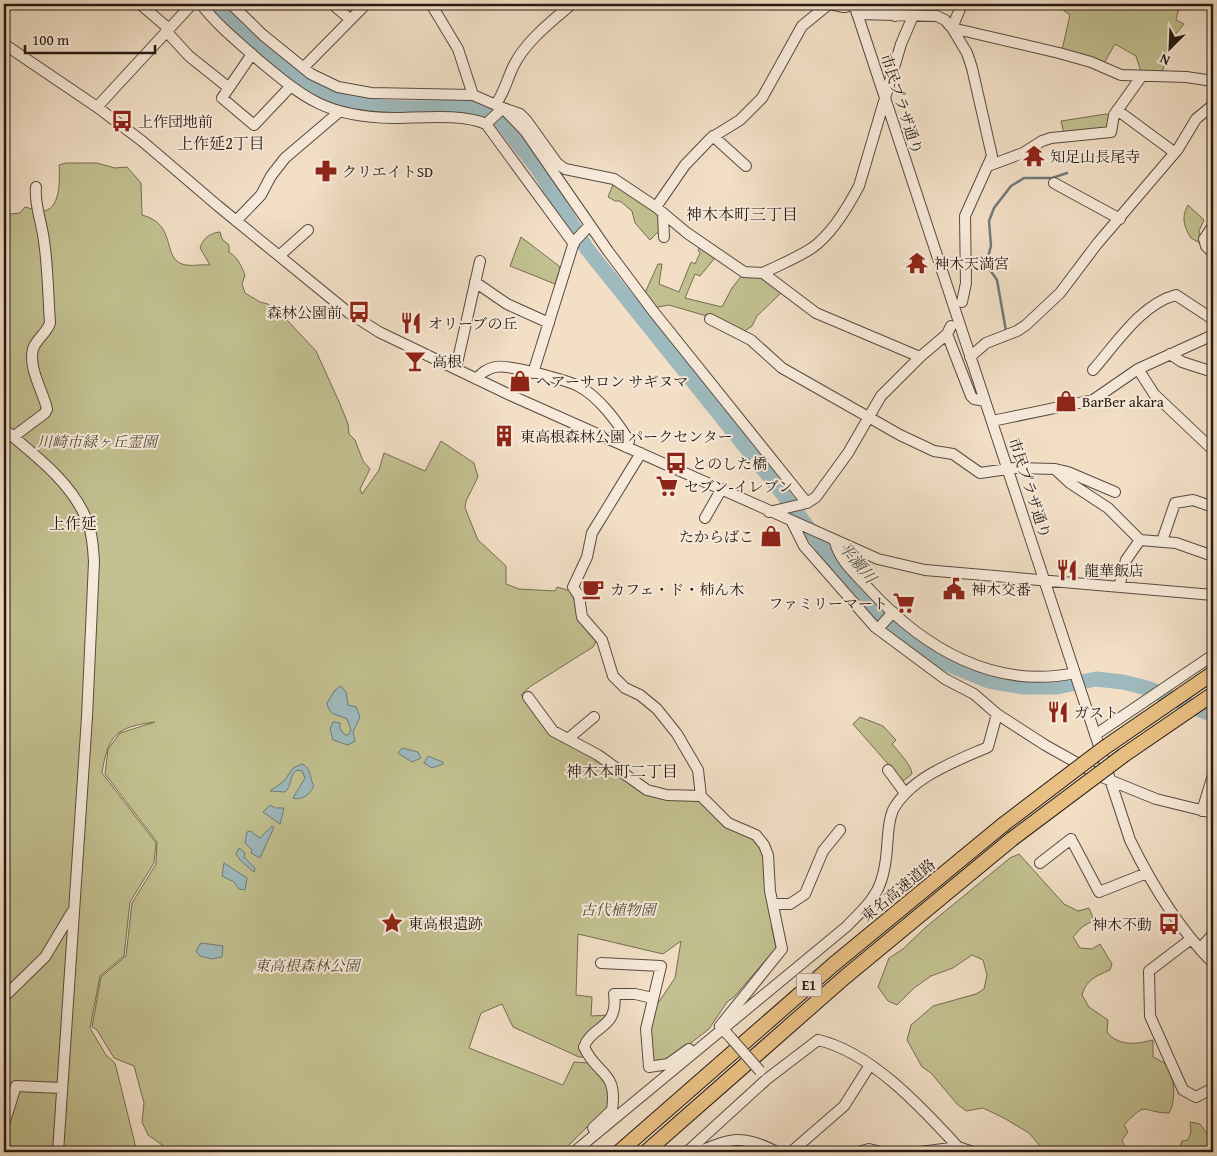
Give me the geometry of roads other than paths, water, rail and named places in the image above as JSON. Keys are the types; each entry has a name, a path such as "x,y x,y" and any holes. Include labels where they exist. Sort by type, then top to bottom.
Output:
{"highway":[{"name":"東名高速道路","path":"619,1152 834,964 1004,824 1104,748 1213,673"},
{"name":"E1","path":"646,1152 845,977 1012,839 1124,755 1213,694"}],"street":[{"path":"140,4 167,30 189,56 229,88"},
{"path":"97,107 192,4"},
{"path":"201,4 224,30 290,87 307,99 339,112 379,118 461,118 488,122 574,243"},
{"path":"231,4 263,35 325,82 352,91 473,95 499,108 520,114 558,163 566,169 614,179 659,210 687,234 744,272 763,273 812,248 824,237 850,203 859,186 906,30 913,16"},
{"path":"332,4 350,19"},
{"path":"304,67 366,4"},
{"path":"431,4 458,49 473,95"},
{"path":"488,122 499,108 514,65 538,34 572,4"},
{"path":"664,237 659,210 685,165 713,136 740,120 762,98 802,26 829,4 895,16 937,16 952,28 967,53 992,156 965,216 966,283 962,302"},
{"path":"895,16 896,4"},
{"path":"952,28 962,4"},
{"name":"市民プラザ通り","path":"855,8 1130,840 1163,900 1191,939 1213,963"},
{"path":"952,28 1091,62 1121,75 1213,80"},
{"path":"4,44 142,140 236,221 357,318 379,332 476,379 835,542 878,559 925,570 1213,595"},
{"path":"252,54 222,98 254,125 290,87"},
{"path":"988,166 1023,153 1042,141 1051,138 1112,132 1114,115 1141,77"},
{"path":"970,357 986,343 1018,331 1060,293 1097,244 1120,219 1189,133 1196,120 1213,105"},
{"path":"499,108 525,131 589,226 653,311 806,503"},
{"path":"1117,110 1174,152"},
{"path":"236,221 261,195 271,176 285,158 339,112"},
{"path":"713,136 746,166"},
{"path":"1054,183 1120,219"},
{"path":"13,437 45,413 47,409 35,375 33,353 33,347 50,323 46,250 42,219 35,196 36,187"},
{"path":"533,373 574,243 589,226"},
{"path":"1213,226 1204,240 1206,246 1213,253"},
{"path":"279,256 308,230"},
{"path":"456,368 480,261"},
{"path":"763,273 816,313 920,357"},
{"path":"475,282 507,304 549,323"},
{"path":"1093,370 1138,319 1164,298 1176,295 1211,318 1213,322"},
{"path":"710,320 751,340 782,368 934,451 953,454 980,473 1007,469 1055,469 1068,472 1115,492"},
{"path":"769,512 806,503 816,497 832,478 881,396 949,330 972,396 974,399 985,401"},
{"path":"992,420 1093,400 1138,369 1213,335"},
{"path":"1170,354 1182,362 1213,372"},
{"path":"476,379 485,370 497,367 533,373 580,387 594,397 624,434 629,441 626,447"},
{"path":"1138,369 1154,394 1213,450"},
{"path":"4,428 48,467 69,489 85,516 92,539 93,604 58,1152"},
{"path":"641,453 592,533 587,557 573,587 579,596 582,617 602,640 612,676 625,688 640,694 657,709 677,734 698,770 701,796 728,823 756,834 768,855 770,891 782,949 720,1026 763,1075"},
{"path":"1055,469 1070,484 1108,508 1140,540 1176,543 1213,556"},
{"path":"705,518 721,490"},
{"path":"1162,541 1175,503 1193,500 1213,507"},
{"path":"792,522 804,546 880,627 945,679 974,694 998,714 1052,750 1110,781 1156,799 1213,813"},
{"path":"1119,587 1126,560 1140,540"},
{"path":"835,542 838,554 892,613 943,651 983,669 1032,677 1076,675"},
{"path":"880,627 892,613"},
{"path":"1095,736 1213,655"},
{"path":"528,697 553,731 598,755 647,790 667,795 701,796"},
{"path":"580,1150 846,927 869,904 884,878 893,811 905,793 939,771 988,747 998,714"},
{"path":"569,738 594,717"},
{"path":"888,770 905,793"},
{"path":"1202,810 1213,775"},
{"path":"774,904 790,904 805,894 823,851 840,830"},
{"path":"1040,864 1071,840 1100,892 1147,873"},
{"path":"4,997 45,957 72,911"},
{"path":"1200,949 1213,934"},
{"path":"1191,939 1149,970 1150,1016 1183,1090 1196,1097 1213,1088"},
{"path":"601,963 661,966 646,1028 649,1067 668,1064 711,1034 722,1030"},
{"path":"580,1150 583,1138 612,1110 613,1102 613,1086 602,1070 589,1060 584,1047 586,1042 608,1022 615,1006 614,994 635,994 653,998"},
{"path":"687,1152 763,1075 818,1040 828,1042 870,1065 919,1107 958,1147"},
{"path":"791,1152 844,1106 870,1065"},
{"path":"4,1124 16,1086 62,1088"},
{"path":"698,1152 722,1142 748,1139 777,1152"},
{"path":"921,1152 958,1147 973,1152"},
{"path":"858,1152 869,1150 881,1152"}],"water":[{"path":"341,686 346,692 348,705 356,707 360,717 353,732 355,741 348,745 333,740 330,729 333,722 340,723 340,729 345,735 348,735 351,730 347,719 334,714 327,703 335,690"},
{"path":"402,748 418,752 421,758 412,762 398,753"},
{"path":"428,756 443,762 443,764 432,768 424,763"},
{"path":"302,764 309,771 314,786 308,794 300,799 293,798 305,778 302,771 297,770 294,772 289,787 285,792 270,791 284,781 293,768"},
{"path":"270,805 275,808 284,808 280,824 263,812"},
{"path":"272,826 274,827 260,858 251,853 252,850 245,843 247,832 250,831 260,838"},
{"path":"239,848 245,853 244,857 255,868 254,872 236,854"},
{"path":"224,863 247,878 245,890 239,889 234,882 222,876"},
{"path":"201,943 223,946 222,957 212,959 200,956 196,951"}],"waterway":[{"name":"平瀬川","path":"217,4 226,15 297,76 321,92 338,99 357,104 397,108 476,107 490,112 503,124 538,169 587,249 772,480 848,580 890,623 942,662 989,681 1023,687 1057,687 1096,679 1123,682 1147,688 1213,715"},
{"path":"1006,331 997,280 990,270 988,257 991,246 989,221 994,208 1011,186 1024,178 1052,178 1067,173"}],"place":[{"name":"上作団地前","path":"122,121"},
{"name":"知足山長尾寺","path":"1034,156"},
{"name":"クリエイトSD","path":"326,171"},
{"name":"神木天満宮","path":"917,263"},
{"name":"森林公園前","path":"359,312"},
{"name":"オリーブの丘","path":"411,323"},
{"name":"高根","path":"415,361"},
{"name":"ヘアーサロン サギヌマ","path":"520,381"},
{"name":"BarBer akara","path":"1066,401"},
{"name":"東高根森林公園 パークセンター","path":"504,436"},
{"name":"とのした橋","path":"676,463"},
{"name":"セブン-イレブン","path":"667,486"},
{"name":"たからばこ","path":"771,536"},
{"name":"龍華飯店","path":"1067,570"},
{"name":"カフェ・ド・柿ん木","path":"593,589"},
{"name":"神木交番","path":"954,589"},
{"name":"ファミリーマート","path":"904,603"},
{"name":"ガスト","path":"1058,712"},
{"name":"東高根遺跡","path":"392,923"},
{"name":"神木不動","path":"1169,924"}],"district":[{"name":"上作延2丁目","path":"221,143"},
{"name":"神木本町三丁目","path":"742,214"},
{"name":"上作延","path":"73,523"},
{"name":"神木本町二丁目","path":"622,771"}],"park label":[{"name":"川崎市緑ヶ丘霊園","path":"97,441"},
{"name":"古代植物園","path":"618,909"},
{"name":"東高根森林公園","path":"307,965"}]}
